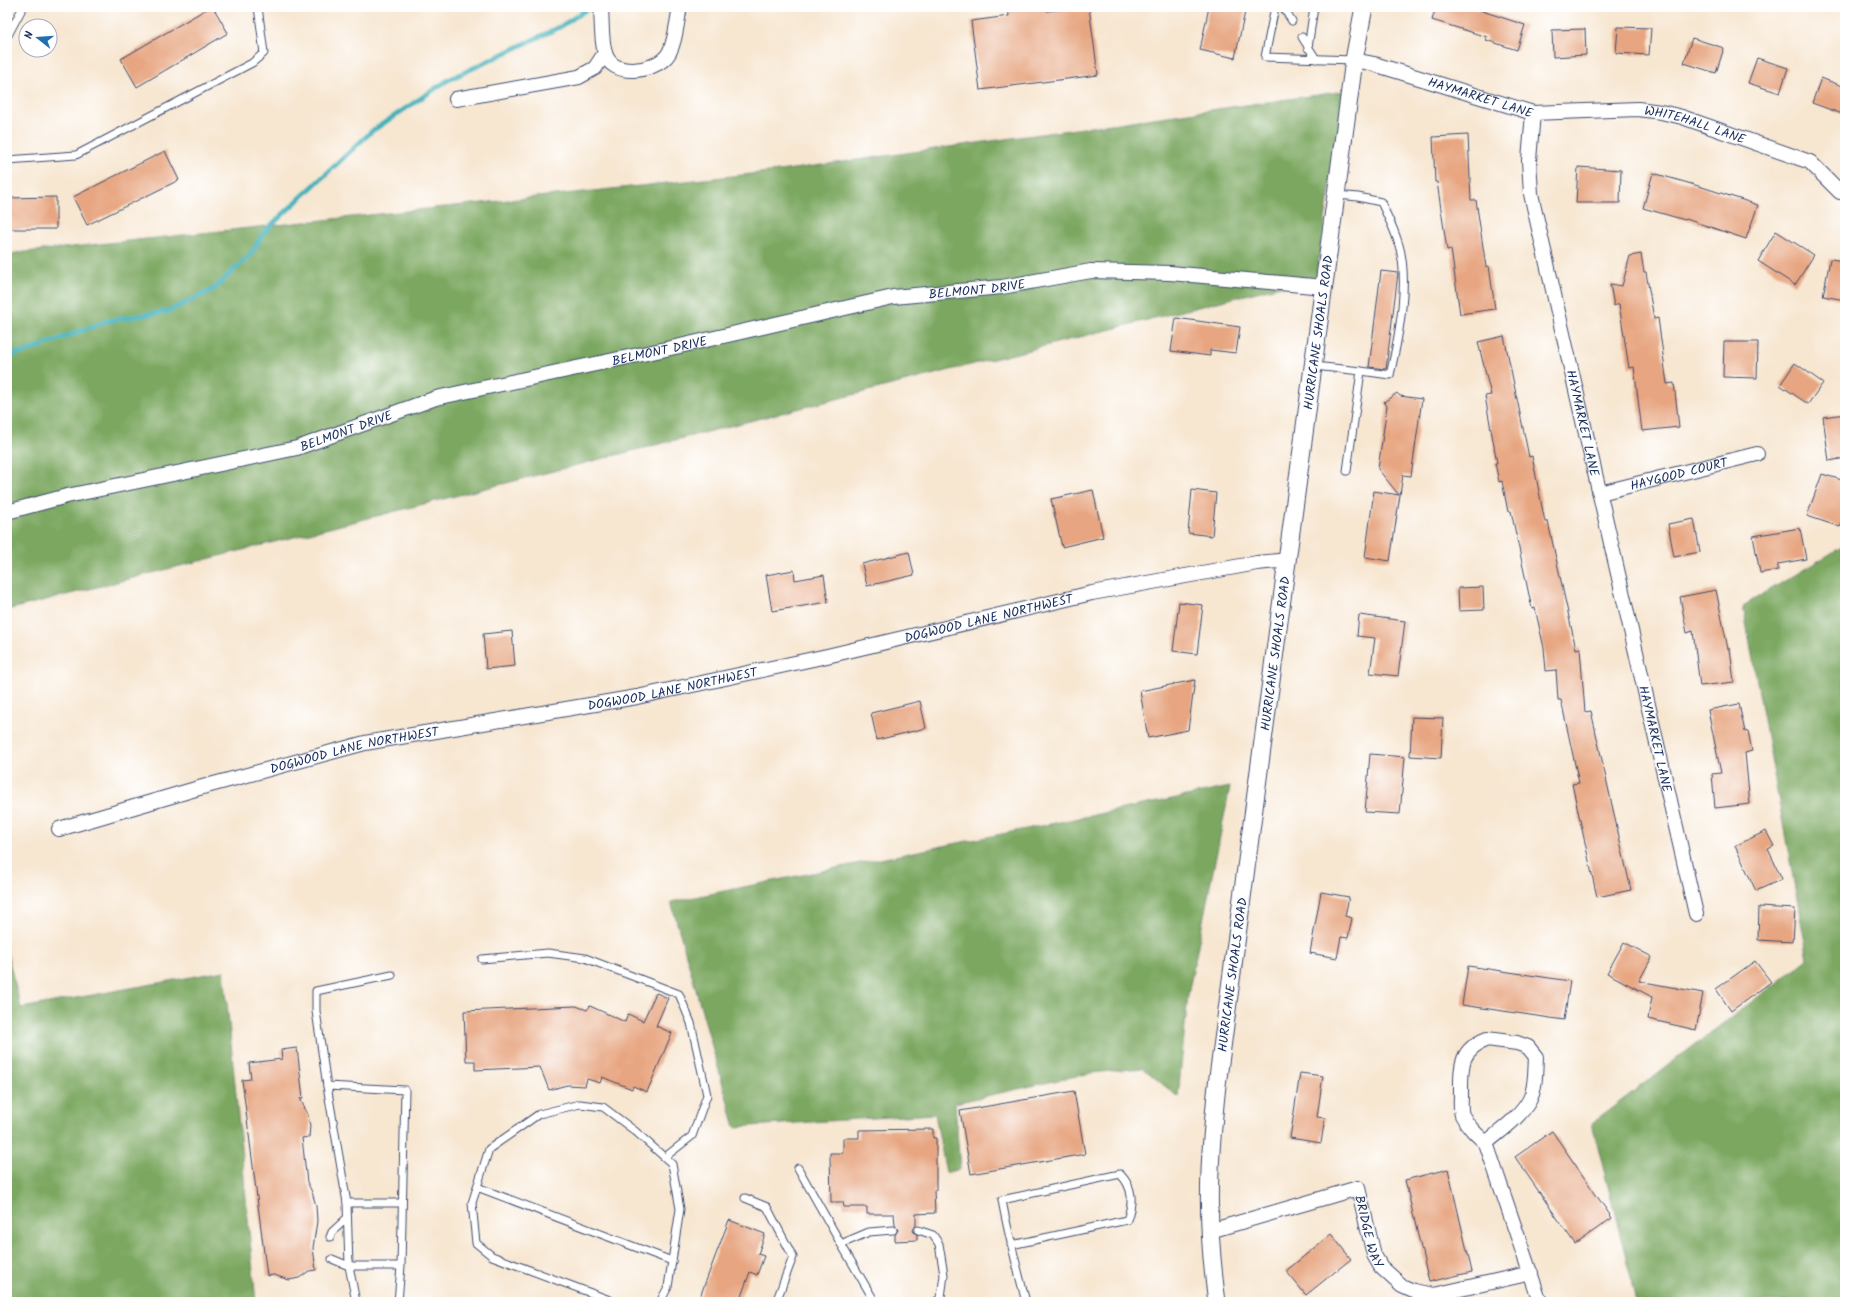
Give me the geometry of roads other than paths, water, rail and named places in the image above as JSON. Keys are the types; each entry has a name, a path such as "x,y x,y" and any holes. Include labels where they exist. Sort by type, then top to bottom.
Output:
{"street":[{"path":"601,7 605,53 610,62 625,69 639,70 653,66 666,57 672,48 680,7"},
{"name":"HURRICANE SHOALS ROAD","path":"1218,1302 1210,1231 1210,1171 1217,1086 1354,60 1364,7"},
{"path":"456,99 579,77 595,68 605,53"},
{"name":"HAYMARKET LANE","path":"1354,60 1374,64 1533,113 1528,160 1531,194 1696,914"},
{"name":"WHITEHALL LANE","path":"1533,113 1638,109 1682,117 1810,162 1840,192"},
{"name":"BELMONT DRIVE","path":"7,512 67,496 297,448 436,398 680,346 893,297 1002,287 1091,271 1170,273 1324,287"},
{"name":"HAYGOOD COURT","path":"1600,493 1757,454"},
{"name":"DOGWOOD LANE NORTHWEST","path":"60,829 199,788 365,743 637,697 827,656 1092,593 1257,563 1288,560"},
{"path":"1486,1143 1524,1109 1530,1098 1534,1082 1536,1057 1528,1047 1517,1043 1487,1039 1475,1043 1463,1058 1461,1068 1461,1114 1472,1131 1486,1143 1540,1302"},
{"name":"BRIDGE WAY","path":"1210,1231 1358,1188 1374,1255 1381,1267 1402,1286 1413,1291 1434,1295 1531,1273"}],"lane":[{"path":"7,37 23,7"},
{"path":"7,160 76,155 252,63 264,53 258,7"},
{"path":"1275,7 1265,57 1354,60"},
{"path":"1283,7 1292,21"},
{"path":"1308,48 1314,7"},
{"path":"1302,37 1316,59"},
{"path":"1314,366 1390,375 1397,346 1404,275 1398,240 1381,202 1358,197 1337,195"},
{"path":"1347,471 1361,371"},
{"path":"482,959 548,953 585,958 679,994 691,1023 707,1095 692,1136 665,1157"},
{"path":"356,1302 350,1266 347,1203 316,1011 316,991 392,975"},
{"path":"327,1086 404,1090 401,1266 398,1302"},
{"path":"615,1302 492,1256 476,1242 472,1203 489,1149 539,1114 580,1104 603,1107 635,1131 672,1164 680,1209 668,1287 660,1302"},
{"path":"798,1168 875,1302"},
{"path":"1011,1245 1127,1220 1132,1207 1132,1194 1126,1180 1120,1174 1002,1200 1008,1234 1026,1302"},
{"path":"477,1187 672,1261"},
{"path":"745,1198 767,1207 793,1257 776,1302"},
{"path":"347,1203 402,1203"},
{"path":"330,1238 332,1232 347,1218"},
{"path":"841,1244 869,1232 893,1230"},
{"path":"918,1230 933,1235 939,1244 944,1275 941,1297 936,1302"},
{"path":"332,1259 350,1266 401,1266"}],"waterway":[{"path":"7,356 28,351 107,321 169,311 214,289 251,254 264,232 372,131 448,80 560,27 590,7"}]}
